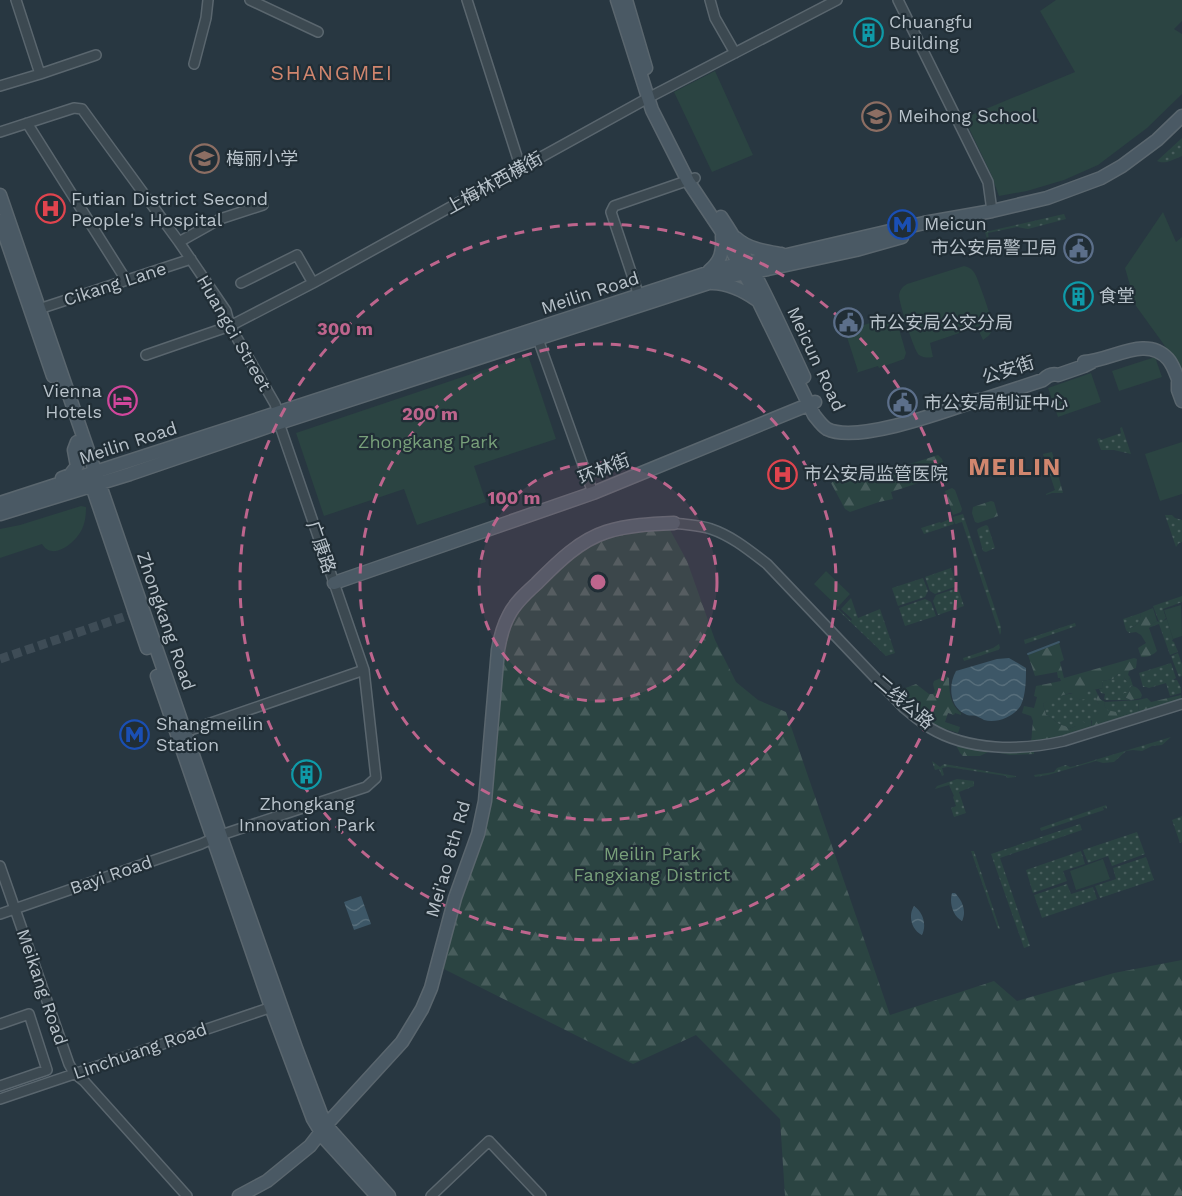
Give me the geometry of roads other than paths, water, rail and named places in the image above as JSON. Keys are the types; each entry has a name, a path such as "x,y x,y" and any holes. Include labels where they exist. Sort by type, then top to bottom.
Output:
{"main road":[{"name":"Meicun Road","path":"617,0 651,96 692,180 726,230 813,403 829,430"},
{"name":"Meicun Road","path":"626,0 651,96"},
{"name":"Meilin Road","path":"787,260 924,223 1047,198 1107,175 1122,166 1149,147 1182,116"},
{"name":"Meilin Road","path":"278,418 538,339 707,278 726,267 746,268 868,247 923,231 1025,211 1073,196 1097,187 1130,168 1155,150 1182,125"},
{"name":"Zhongkang Road","path":"0,195 80,440"},
{"name":"Zhongkang Road","path":"0,221 94,479 276,1006 321,1113 324,1128"},
{"path":"726,230 748,246 787,260 769,279 762,299 707,278 717,264 726,230"},
{"name":"Meilin Road","path":"0,503 47,493 94,479 639,296 707,278"},
{"name":"公安街","path":"829,430 850,433 889,428 978,400 981,396 1041,376 1051,375 1083,362 1092,362 1133,349 1155,350 1170,361 1180,385"},
{"path":"1180,385 1178,390 1182,401"},
{"name":"环林街","path":"334,583 593,493 813,403"},
{"path":"80,440 90,445 99,462 107,464 117,461 128,468 124,478 115,482 110,489 114,509 108,520 94,499 88,495 83,494 64,500 47,493 59,479 73,473 77,466 74,450 80,440"},
{"name":"Meilin Road","path":"0,514 47,493"},
{"name":"Mei'ao 8th Rd","path":"239,1196 277,1173 310,1146 402,1041 422,1009 431,988 455,898 480,823 498,650 501,634 509,615 521,598 554,566 585,542 615,530 640,525 674,523"},
{"path":"324,1128 330,1145 377,1196"},
{"path":"324,1128 389,1196"}],"street":[{"path":"16,0 40,74"},
{"path":"194,64 206,18 208,0"},
{"path":"250,0 318,33"},
{"path":"467,0 521,169"},
{"path":"710,0 715,18 735,53"},
{"name":"上梅林西横街","path":"146,355 230,326 313,283 651,96 837,0"},
{"path":"898,0 988,182 992,211"},
{"path":"0,86 96,55"},
{"name":"Huangci Street","path":"27,123 74,108 82,109 226,311 230,326 275,404 278,418"},
{"path":"0,132 27,123 126,280"},
{"path":"639,296 611,212 614,206 692,180"},
{"path":"179,242 220,219 263,205"},
{"path":"241,283 297,255 313,283"},
{"name":"Cikang Lane","path":"39,309 191,259"},
{"path":"538,339 593,493"},
{"name":"广康路","path":"217,837 366,787 376,777 364,670 278,418"},
{"name":"二线公路","path":"674,523 713,530 734,540 767,564 904,708 930,728 959,741 992,746 1046,746 1182,704"},
{"path":"181,733 364,670"},
{"name":"Bayi Road","path":"0,914 217,837"},
{"name":"Meikang Road","path":"0,866 74,1073"},
{"name":"Linchuang Road","path":"0,1099 276,1006"},
{"path":"0,1024 29,1014 47,1070 0,1086"},
{"path":"74,1073 84,1081 187,1196"},
{"path":"431,1196 489,1141 541,1196"}],"water":[{"path":"1009,658 1026,668 1024,696 1015,713 1005,718 989,721 961,712 954,702 951,689 956,671 997,659"},
{"path":"952,893 955,893 962,902 964,913 962,921 953,909"},
{"path":"361,896 371,924 354,930 344,902"},
{"path":"914,906 923,919 922,935 915,930 912,922 911,914"}],"waterway":[{"path":"1028,654 1059,642"}],"tunnel":[{"path":"0,659 135,613"}],"place":[{"name":"Chuangfu Building","path":"868,32"},
{"name":"Meihong School","path":"877,116"},
{"name":"梅丽小学","path":"205,159"},
{"name":"Futian District Second People's Hospital","path":"50,209"},
{"name":"Meicun","path":"903,224"},
{"name":"市公安局警卫局","path":"1078,248"},
{"name":"食堂","path":"1078,296"},
{"name":"市公安局公交分局","path":"848,323"},
{"name":"Vienna Hotels","path":"123,401"},
{"name":"市公安局制证中心","path":"903,403"},
{"name":"市公安局监管医院","path":"783,474"},
{"name":"Shangmeilin Station","path":"135,734"},
{"name":"Zhongkang Innovation Park","path":"307,775"}],"district":[{"name":"SHANGMEI","path":"332,73"},
{"name":"MEILIN","path":"1015,467"}],"park label":[{"name":"Zhongkang Park","path":"428,442"},
{"name":"Meilin Park Fangxiang District","path":"652,864"}]}
